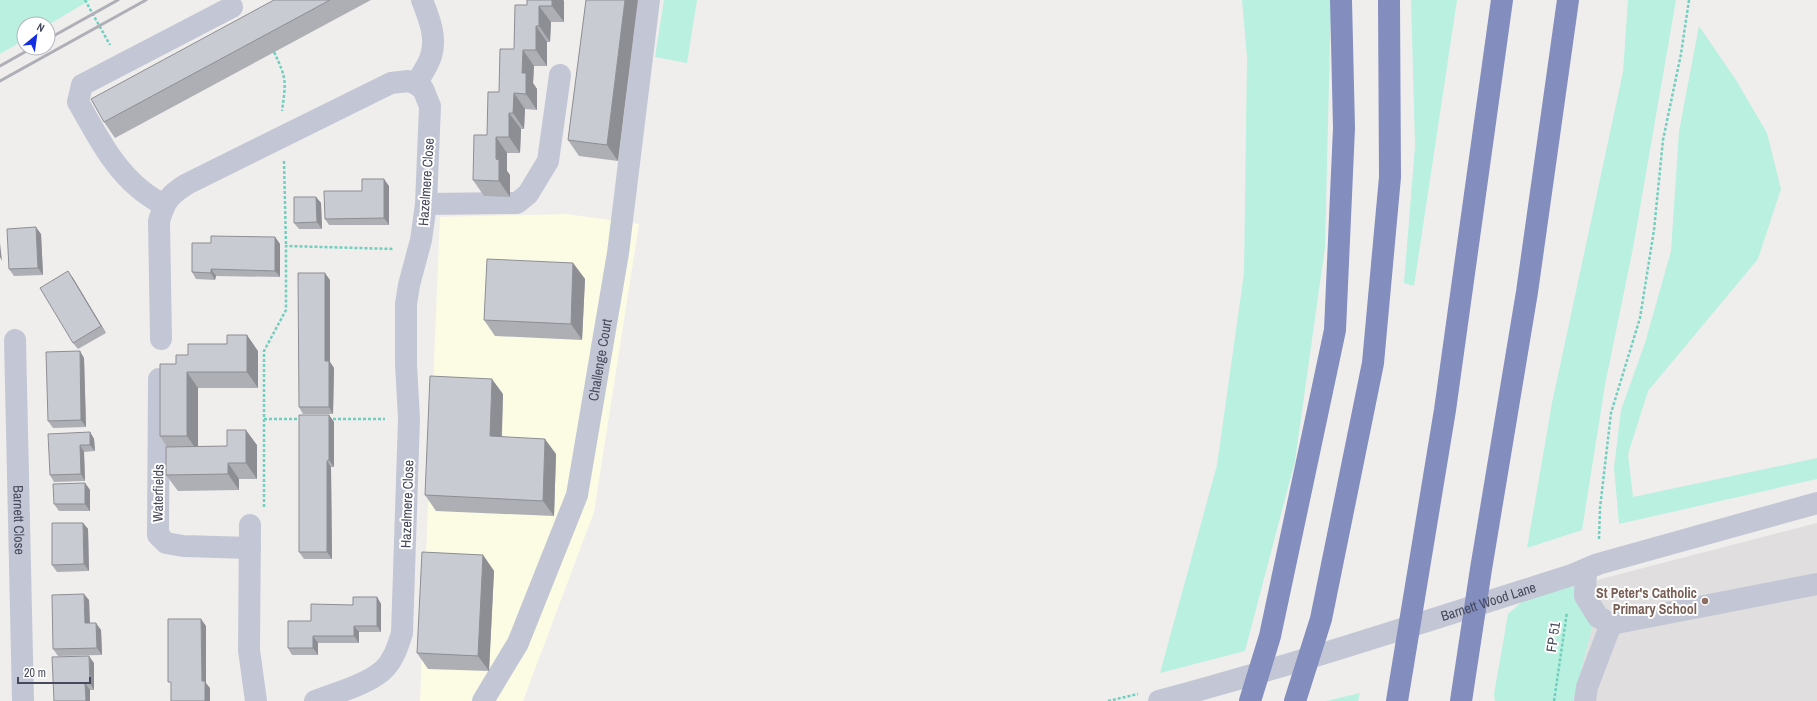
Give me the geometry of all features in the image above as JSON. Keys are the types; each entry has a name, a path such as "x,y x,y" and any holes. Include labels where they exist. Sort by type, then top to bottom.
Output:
{"highway":[{"path":"1250,701 1270,636 1335,330 1344,128 1341,0"},
{"path":"1298,694 1321,619 1373,363 1390,177 1389,0"},
{"path":"1397,701 1445,410 1502,0"},
{"path":"1461,701 1481,569 1527,292 1568,0"}],"street":[{"path":"161,338 159,221 164,206 172,194 187,184 391,83 408,81 416,84 431,56 434,41 432,27 422,0"},
{"name":"Challenge Court","path":"483,701 518,643 577,496 618,254 649,0"},
{"path":"164,206 136,185 122,171 102,144 78,102 82,85 232,6"},
{"path":"426,204 516,203 528,194 548,161 560,75"},
{"name":"Hazelmere Close","path":"315,701 365,681 382,671 394,655 400,639 404,608 409,419 406,364 406,304 409,285 421,240 426,204 430,106 423,89 416,84"},
{"name":"Barnett Close","path":"15,340 23,701"},
{"name":"Waterfields","path":"159,379 158,535 166,543 183,546 250,548"},
{"name":"Barnett Wood Lane","path":"1159,701 1220,685 1585,569 1817,503"},
{"path":"250,525 249,650 256,701"},
{"path":"1585,569 1584,596 1598,617 1611,624 1817,584"},
{"path":"1585,701 1588,687 1611,624"}],"path":[{"path":"85,0 112,50"},
{"name":"FP 51","path":"1554,701 1600,508 1611,413 1640,318 1654,230 1663,140 1681,54 1689,0"},
{"path":"250,525 265,506 264,351 286,310 284,160 286,135 281,118 285,74 274,52"},
{"path":"286,246 398,249 417,253"},
{"path":"264,419 303,419"},
{"path":"326,419 409,419"}],"shaded area":[{"path":"566,214 639,224 594,512 523,701 420,701 440,217"},
{"name":"St Peter's Catholic Primary School","path":"1817,523 1817,701 1573,701 1594,621 1593,581"}],"green space":[{"path":"0,0 90,0 56,20 56,16 16,16 16,45 0,54"},
{"path":"664,0 697,0 687,63 655,57"},
{"path":"1242,0 1331,0 1325,247 1295,461 1245,651 1160,673 1217,465 1244,273 1247,57"},
{"path":"1411,0 1457,0 1414,286 1404,283 1415,146"},
{"path":"1628,0 1676,0 1633,248 1605,385 1582,530 1527,548 1552,403 1623,72"},
{"path":"1699,26 1736,80 1767,133 1781,189 1758,259 1648,391 1628,454 1633,497 1817,458 1817,479 1619,524 1614,468 1621,410 1645,343 1671,251 1679,131"},
{"path":"1593,581 1594,621 1573,701 1495,701 1494,694 1508,614 1525,599"},
{"path":"1360,693 1358,701 1326,701"}],"building":[{"path":"274,0 330,0 104,122 91,99"},
{"path":"527,0 552,0 552,6 539,6 539,26 536,26 536,50 523,50 522,73 526,73 526,94 514,93 513,113 509,113 509,137 496,137 496,159 499,160 499,181 473,180 474,135 487,135 488,92 499,92 500,49 514,49 515,5 527,5"},
{"path":"586,0 625,0 607,145 568,140"},
{"path":"362,179 384,179 384,218 325,219 324,191 362,191"},
{"path":"294,197 316,197 317,222 294,223"},
{"path":"36,227 38,268 9,269 7,229"},
{"path":"211,236 275,237 275,271 211,269 211,273 192,272 192,243 211,243"},
{"path":"487,259 573,263 571,324 484,320"},
{"path":"68,271 101,326 73,343 40,288"},
{"path":"298,273 325,273 325,361 329,361 329,407 299,407"},
{"path":"227,335 247,335 247,372 187,372 187,436 160,436 160,364 176,364 176,355 188,355 188,344 227,344"},
{"path":"80,351 81,420 48,421 46,352"},
{"path":"430,376 492,379 490,436 545,439 543,501 425,495"},
{"path":"299,415 329,415 329,460 327,461 327,552 299,552"},
{"path":"227,430 246,430 246,463 228,463 228,474 166,475 166,447 227,446"},
{"path":"90,432 90,445 80,445 81,474 50,475 48,434"},
{"path":"85,483 85,504 54,504 53,484"},
{"path":"52,523 83,523 84,564 52,565"},
{"path":"422,552 483,555 478,656 417,653"},
{"path":"84,594 85,623 96,623 97,648 53,649 52,595"},
{"path":"353,597 377,597 377,626 354,626 354,636 313,636 313,648 288,648 288,621 311,621 311,604 353,605"},
{"path":"168,619 201,619 202,681 205,681 205,701 171,701 171,682 168,682"},
{"path":"89,656 90,683 85,683 86,701 54,701 52,657"}],"railway":[{"path":"56,35 118,0"},
{"path":"0,81 146,0"},
{"path":"0,66 18,56"}],"place":[{"name":"St Peter's Catholic Primary School","path":"1705,601"}]}
